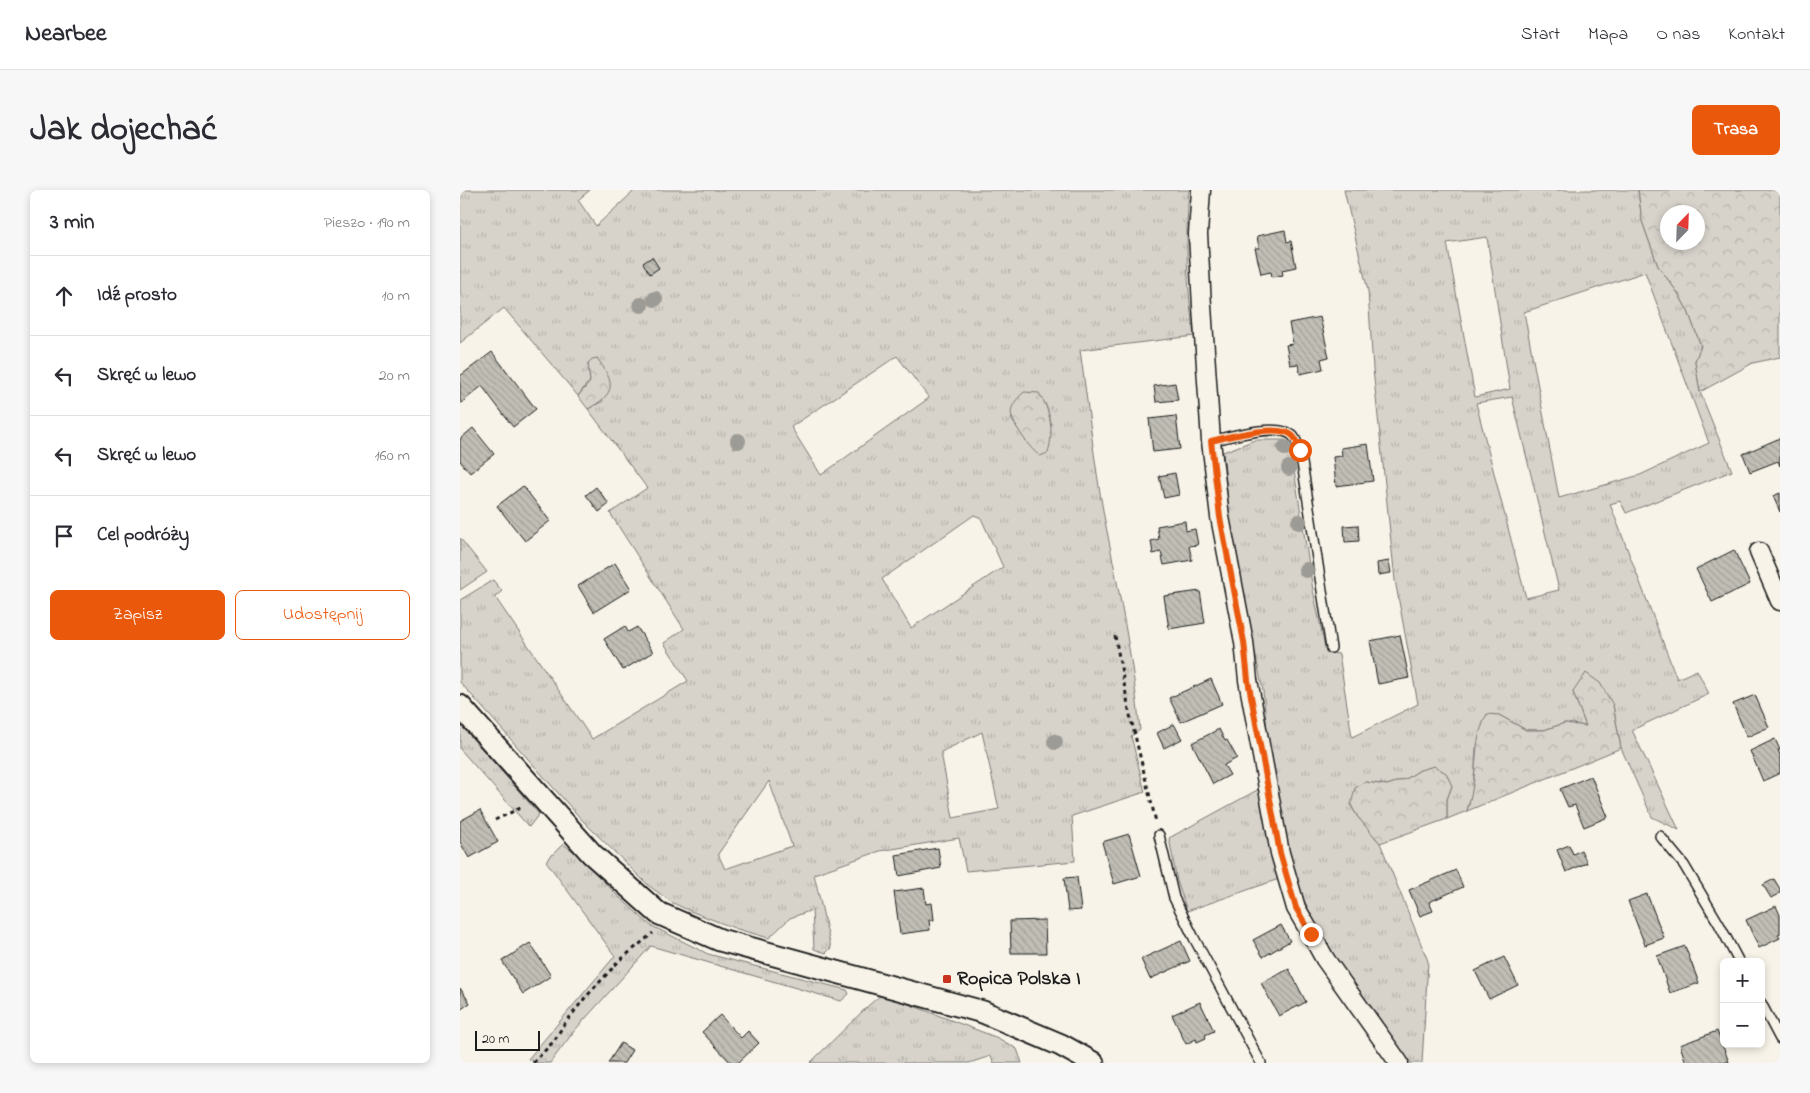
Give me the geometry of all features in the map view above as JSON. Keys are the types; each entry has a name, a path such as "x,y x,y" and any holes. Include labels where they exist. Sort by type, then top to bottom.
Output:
{"street":[{"path":"1201,190 1198,234 1211,441 1220,517 1244,642 1253,707 1280,853 1296,908 1325,959 1399,1063"},
{"path":"1759,552 1780,601"},
{"path":"460,706 592,854 658,913 720,940 983,1012 1061,1045 1093,1063"}],"lane":[{"path":"1211,441 1272,430 1288,433 1294,437 1300,450 1331,648"},
{"path":"1158,835 1174,898 1261,1063"},
{"path":"1660,836 1684,865 1737,958"},
{"path":"1765,1011 1780,1039"}],"path":[{"path":"1115,636 1130,715 1158,835"},
{"path":"495,820 540,797"},
{"path":"533,1063 554,1041 584,999 619,961 657,930 666,917"}],"green space":[{"path":"460,190 590,190 578,200 596,226 633,192 631,190 1189,190 1187,263 1194,336 1080,350 1100,495 1125,623 1137,703 1140,730 1131,736 1145,792 1072,816 1075,861 966,871 959,838 880,851 814,874 831,948 826,953 814,949 812,910 790,918 769,938 737,929 671,902 648,885 582,820 460,682 460,600 493,580 502,591 495,597 592,739 688,681 664,643 684,629 610,513 647,488 588,409 603,401 588,363 590,382 578,396 504,308 460,343","holes":["897,356 929,398 821,475 791,427","1045,403 1052,425 1021,433 1011,419","974,515 981,518 1003,567 911,628 882,579","982,732 999,809 953,818 941,752","769,781 792,846 725,869 718,854"]},
{"path":"1344,190 1638,190 1642,221 1658,266 1678,293 1688,311 1701,346 1695,361 1700,392 1732,471 1626,513 1620,501 1610,504 1677,679 1697,670 1709,694 1632,730 1679,830 1652,817 1621,748 1613,705 1573,692 1586,726 1565,723 1544,730 1526,730 1499,715 1476,748 1472,794 1467,811 1447,819 1447,799 1452,786 1420,770 1406,779 1387,785 1366,782 1351,805 1357,816 1380,843 1428,961 1422,1063 1411,1063 1364,1000 1322,937 1299,890 1289,851 1268,740 1263,691 1232,542 1223,452 1255,440 1286,440 1292,457 1313,590 1326,652 1339,654 1352,737 1418,704 1395,580 1373,369 1368,291","holes":["1487,237 1510,389 1475,397 1447,243","1645,272 1709,443 1640,475 1559,498 1524,312","1512,397 1559,590 1526,598 1476,403"]},
{"path":"1638,190 1780,190 1780,357 1753,363 1700,392 1695,361 1701,346 1688,311 1678,293 1658,266 1642,221"},
{"path":"597,358 607,374 610,387 604,398 588,409 578,396 590,382 588,363 592,359"},
{"path":"1024,392 1039,393 1049,415 1051,429 1050,445 1048,453 1040,456 1025,440 1012,417 1011,412 1014,403"},
{"path":"460,538 487,572 460,590"},
{"path":"1586,673 1600,683 1613,705 1621,748 1467,811 1473,785 1478,740 1487,714 1499,715 1526,730 1544,730 1565,723 1586,726 1573,692"},
{"path":"460,724 539,814 529,827 460,749"},
{"path":"1434,766 1446,773 1452,786 1447,799 1447,819 1380,843 1357,816 1351,805 1355,788 1366,782 1387,785 1406,779 1420,770"},
{"path":"1261,788 1279,879 1187,911 1177,881 1169,838"},
{"path":"563,844 576,853 650,925 708,954 847,990 849,994 841,1001 651,946 575,1030 550,1063 538,1063 528,1059 615,956 546,861"},
{"path":"882,994 998,1038 1017,1049 1022,1063 994,1063 991,1056 969,1063 810,1063"}],"building":[{"path":"1285,230 1287,242 1291,241 1296,267 1282,270 1283,275 1272,277 1271,272 1261,274 1255,248 1259,248 1257,236"},
{"path":"652,257 659,268 650,274 643,263"},
{"path":"1320,317 1329,357 1321,359 1323,369 1300,374 1298,364 1290,365 1286,345 1293,344 1289,323"},
{"path":"492,352 536,409 513,427 482,386 460,404 460,376"},
{"path":"1175,383 1178,400 1156,402 1154,386"},
{"path":"1176,416 1180,449 1153,452 1149,419"},
{"path":"473,428 494,454 470,473 460,461 460,439"},
{"path":"1780,438 1780,466 1778,461 1750,472 1743,454"},
{"path":"1368,444 1373,481 1336,486 1333,457 1342,456 1341,448"},
{"path":"1175,473 1179,495 1164,498 1159,476"},
{"path":"523,486 550,521 525,541 497,506"},
{"path":"596,487 609,504 599,512 586,495"},
{"path":"1780,493 1780,512 1773,496"},
{"path":"1185,521 1186,531 1195,529 1198,545 1189,546 1192,560 1164,565 1161,552 1153,554 1151,541 1159,539 1157,526"},
{"path":"1358,525 1359,541 1345,542 1344,526"},
{"path":"1734,550 1750,584 1712,602 1696,569"},
{"path":"1389,561 1391,573 1378,575 1377,563"},
{"path":"615,563 631,589 594,612 578,586"},
{"path":"1200,591 1205,623 1169,629 1164,596"},
{"path":"625,626 628,632 637,627 653,652 623,670 604,639"},
{"path":"1400,635 1409,678 1378,684 1370,641"},
{"path":"1211,679 1222,704 1181,722 1169,698"},
{"path":"1755,695 1769,727 1747,737 1733,704"},
{"path":"1174,724 1182,739 1164,748 1157,733"},
{"path":"1219,729 1237,758 1224,765 1230,775 1213,784 1192,743"},
{"path":"1775,739 1780,750 1778,750 1780,755 1780,773 1763,781 1750,751"},
{"path":"1591,776 1608,817 1584,827 1575,805 1568,807 1560,789"},
{"path":"480,810 498,842 469,858 460,842 460,821"},
{"path":"1129,834 1141,876 1114,884 1102,842"},
{"path":"1569,845 1573,854 1581,850 1587,863 1566,872 1557,850"},
{"path":"938,848 941,868 899,876 896,855"},
{"path":"1456,870 1463,887 1429,902 1433,911 1420,916 1409,890"},
{"path":"1077,877 1081,910 1068,911 1064,878"},
{"path":"1774,879 1780,889 1780,893 1771,898 1763,885"},
{"path":"924,888 926,904 932,903 934,920 929,920 930,930 900,934 894,892"},
{"path":"1647,894 1664,938 1645,945 1628,901"},
{"path":"1776,906 1780,915 1780,934 1778,935 1780,938 1759,948 1746,920"},
{"path":"1045,920 1046,953 1011,953 1010,921"},
{"path":"1281,925 1290,941 1263,957 1253,940"},
{"path":"1181,941 1190,961 1150,979 1141,959"},
{"path":"530,943 551,976 523,994 502,961"},
{"path":"1685,946 1699,983 1670,993 1657,956"},
{"path":"1504,957 1518,985 1489,999 1475,971"},
{"path":"1289,969 1306,1002 1279,1016 1261,983"},
{"path":"460,988 470,1003 460,1010"},
{"path":"1200,1002 1214,1031 1205,1035 1206,1038 1197,1042 1196,1039 1186,1044 1172,1015"},
{"path":"720,1015 741,1038 748,1031 759,1043 738,1063 731,1063 702,1032"},
{"path":"1717,1031 1720,1039 1720,1048 1724,1048 1729,1062 1686,1063 1680,1045"},
{"path":"621,1043 632,1050 624,1063 608,1063"}],"place":[{"name":"Ropica Polska I","path":"947,979"}],"route":[{"path":"1300,450 1294,437 1288,433 1272,430 1211,441 1220,517 1244,642 1248,680 1280,853 1296,908 1311,934"}]}
